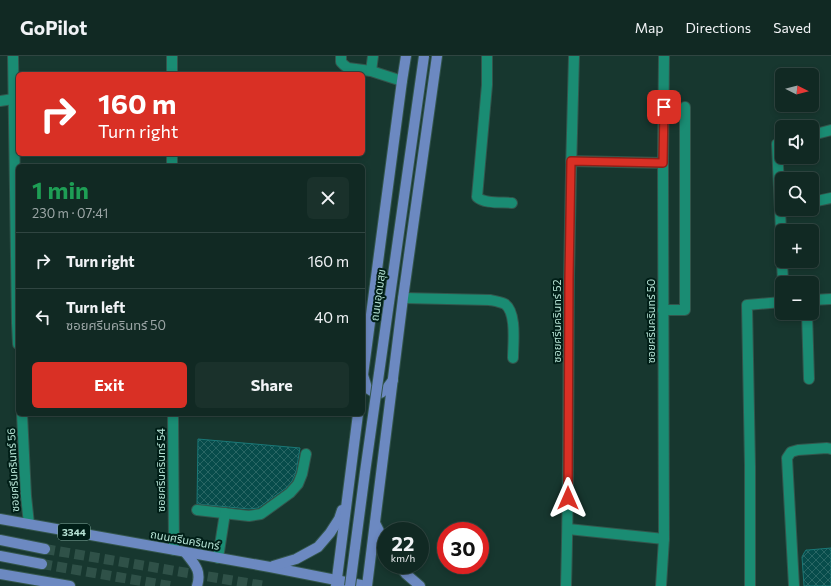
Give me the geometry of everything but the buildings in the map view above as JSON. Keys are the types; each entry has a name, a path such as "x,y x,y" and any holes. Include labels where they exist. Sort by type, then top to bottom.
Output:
{"main road":[{"name":"ถนนอุดมสุข","path":"365,360 406,56"},
{"name":"ถนนอุดมสุข","path":"350,586 424,56"},
{"path":"367,586 403,298 436,56"},
{"path":"365,382 367,388 375,392 381,392 387,388 393,380"},
{"path":"336,583 358,416"},
{"path":"270,567 296,560 318,547 339,519 347,499"},
{"name":"ถนนศรีนครินทร์","path":"0,519 270,567 336,583 367,586"},
{"path":"375,523 377,527"},
{"name":"3344","path":"0,540 45,549"},
{"path":"185,552 198,570 199,579 197,586"},
{"path":"0,556 42,564"},
{"path":"0,574 33,583 70,586"},
{"path":"406,574 420,586"}],"street":[{"path":"12,56 16,267"},
{"path":"172,56 172,72"},
{"path":"341,56 341,62 348,68 372,71 402,81"},
{"path":"372,71 373,56"},
{"path":"487,56 487,85 477,197 486,202 512,202"},
{"name":"ซอยศรีนครินทร์ 52","path":"566,586 568,529 569,278 574,56"},
{"name":"ซอยศรีนครินทร์ 50","path":"661,586 664,539 664,56"},
{"path":"0,101 13,99"},
{"path":"663,310 685,310 684,107"},
{"path":"819,133 831,130"},
{"path":"571,161 663,163"},
{"path":"819,201 831,198"},
{"path":"403,298 490,300 504,303 510,308 513,319 513,358"},
{"path":"819,300 831,299"},
{"path":"750,586 750,466 747,305 775,303"},
{"path":"807,320 809,379"},
{"name":"ซอยศรีนครินทร์ 56","path":"22,416 26,496 29,524"},
{"name":"ซอยศรีนครินทร์ 54","path":"173,416 174,550"},
{"path":"794,586 787,458 791,452 798,450 831,449"},
{"path":"196,510 249,516 261,514 290,493 298,484 302,474 306,454"},
{"path":"218,558 225,514"},
{"path":"568,529 664,539"}],"tunnel":[{"path":"45,549 265,586"},
{"path":"42,564 170,586"}],"route":[{"path":"568,498 571,161 663,163 664,107"}]}
